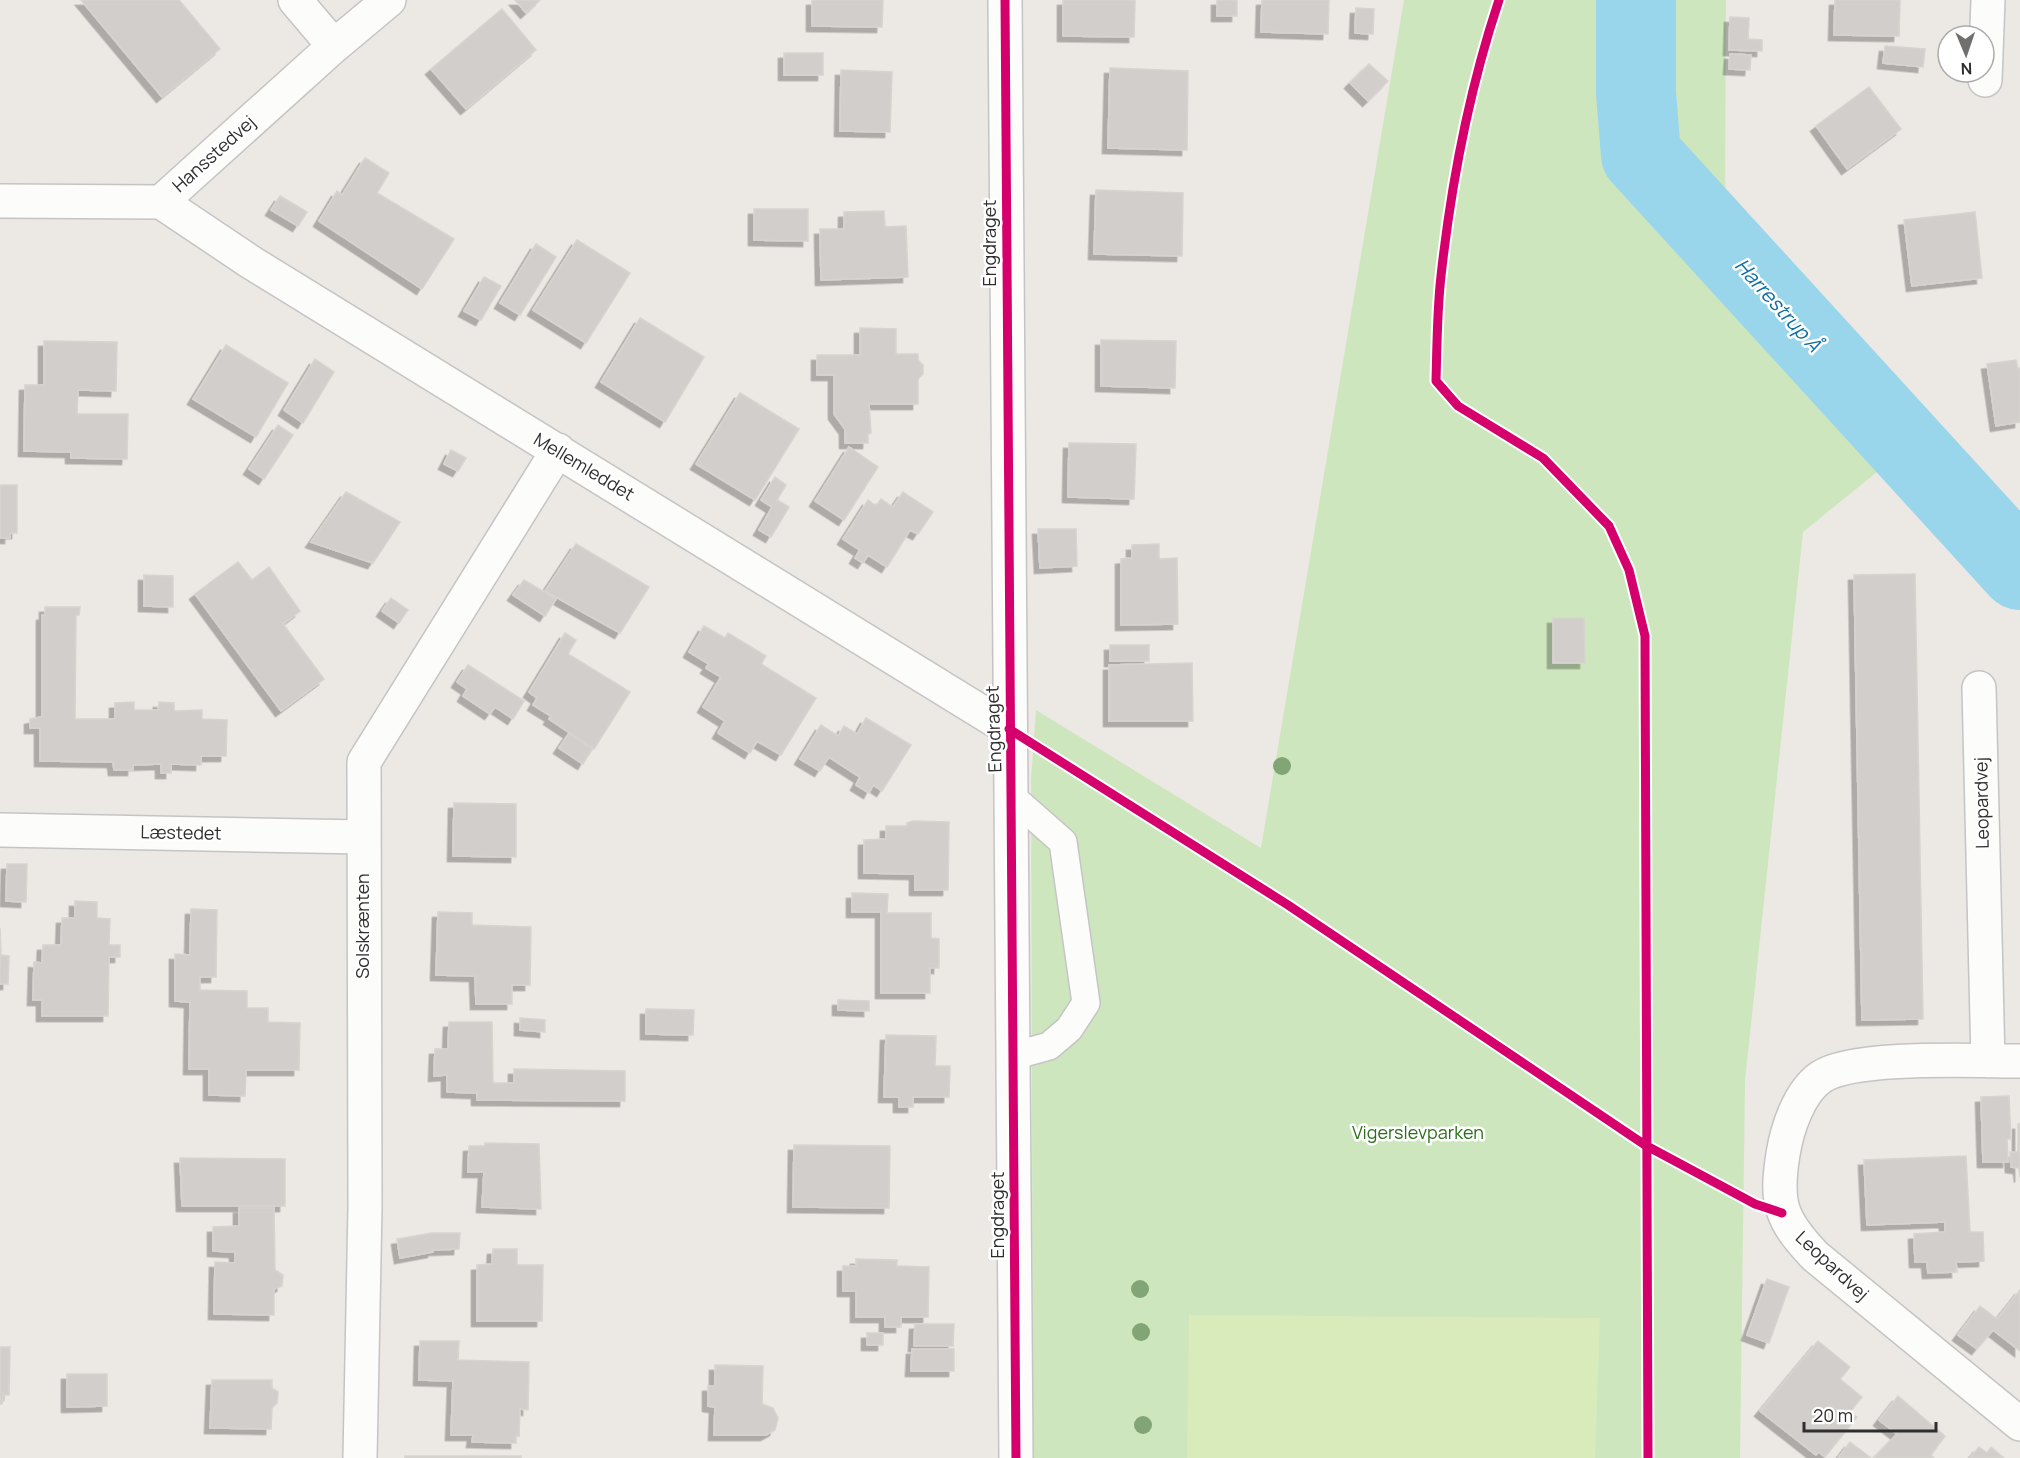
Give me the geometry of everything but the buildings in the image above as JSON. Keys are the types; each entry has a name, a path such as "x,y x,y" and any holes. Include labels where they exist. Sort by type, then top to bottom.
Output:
{"street":[{"path":"295,0 334,46"},
{"name":"Hansstedvej","path":"0,201 161,202 388,0"},
{"name":"Engdraget","path":"1005,0 1009,729 1013,798 1016,1458"},
{"path":"1987,24 1988,0"},
{"name":"Mellemleddet","path":"161,202 252,263 1009,729"},
{"name":"Solskrænten","path":"360,1458 365,1207 364,762 558,450"},
{"name":"Leopardvej","path":"1979,688 2004,1061 1860,1064 1820,1078 1803,1098 1785,1142 1781,1166 1780,1201 1782,1213 1796,1236 1815,1256 2020,1424"},
{"name":"Læstedet","path":"0,830 363,837"}],"lane":[{"path":"1013,798 1063,842 1086,1003 1069,1029 1049,1046 1013,1056"}],"green space":[{"name":"Vigerslevparken","path":"1404,0 1726,0 1725,199 1935,425 1803,532 1745,1081 1740,1458 1033,1458 1031,780 1036,710 1261,848"},
{"path":"1189,1315 1600,1318 1595,1458 1187,1458"}],"waterway":[{"name":"Harrestrup Å","path":"1636,0 1636,93 1641,155 2020,570"}],"cycle path":[{"path":"1005,0 1016,1458"},
{"path":"1499,0 1479,67 1450,207 1440,289 1436,381 1458,406 1543,458 1609,526 1629,570 1645,636 1648,1458"},
{"path":"1009,729 1288,905 1645,1145 1755,1204 1782,1213"}]}
